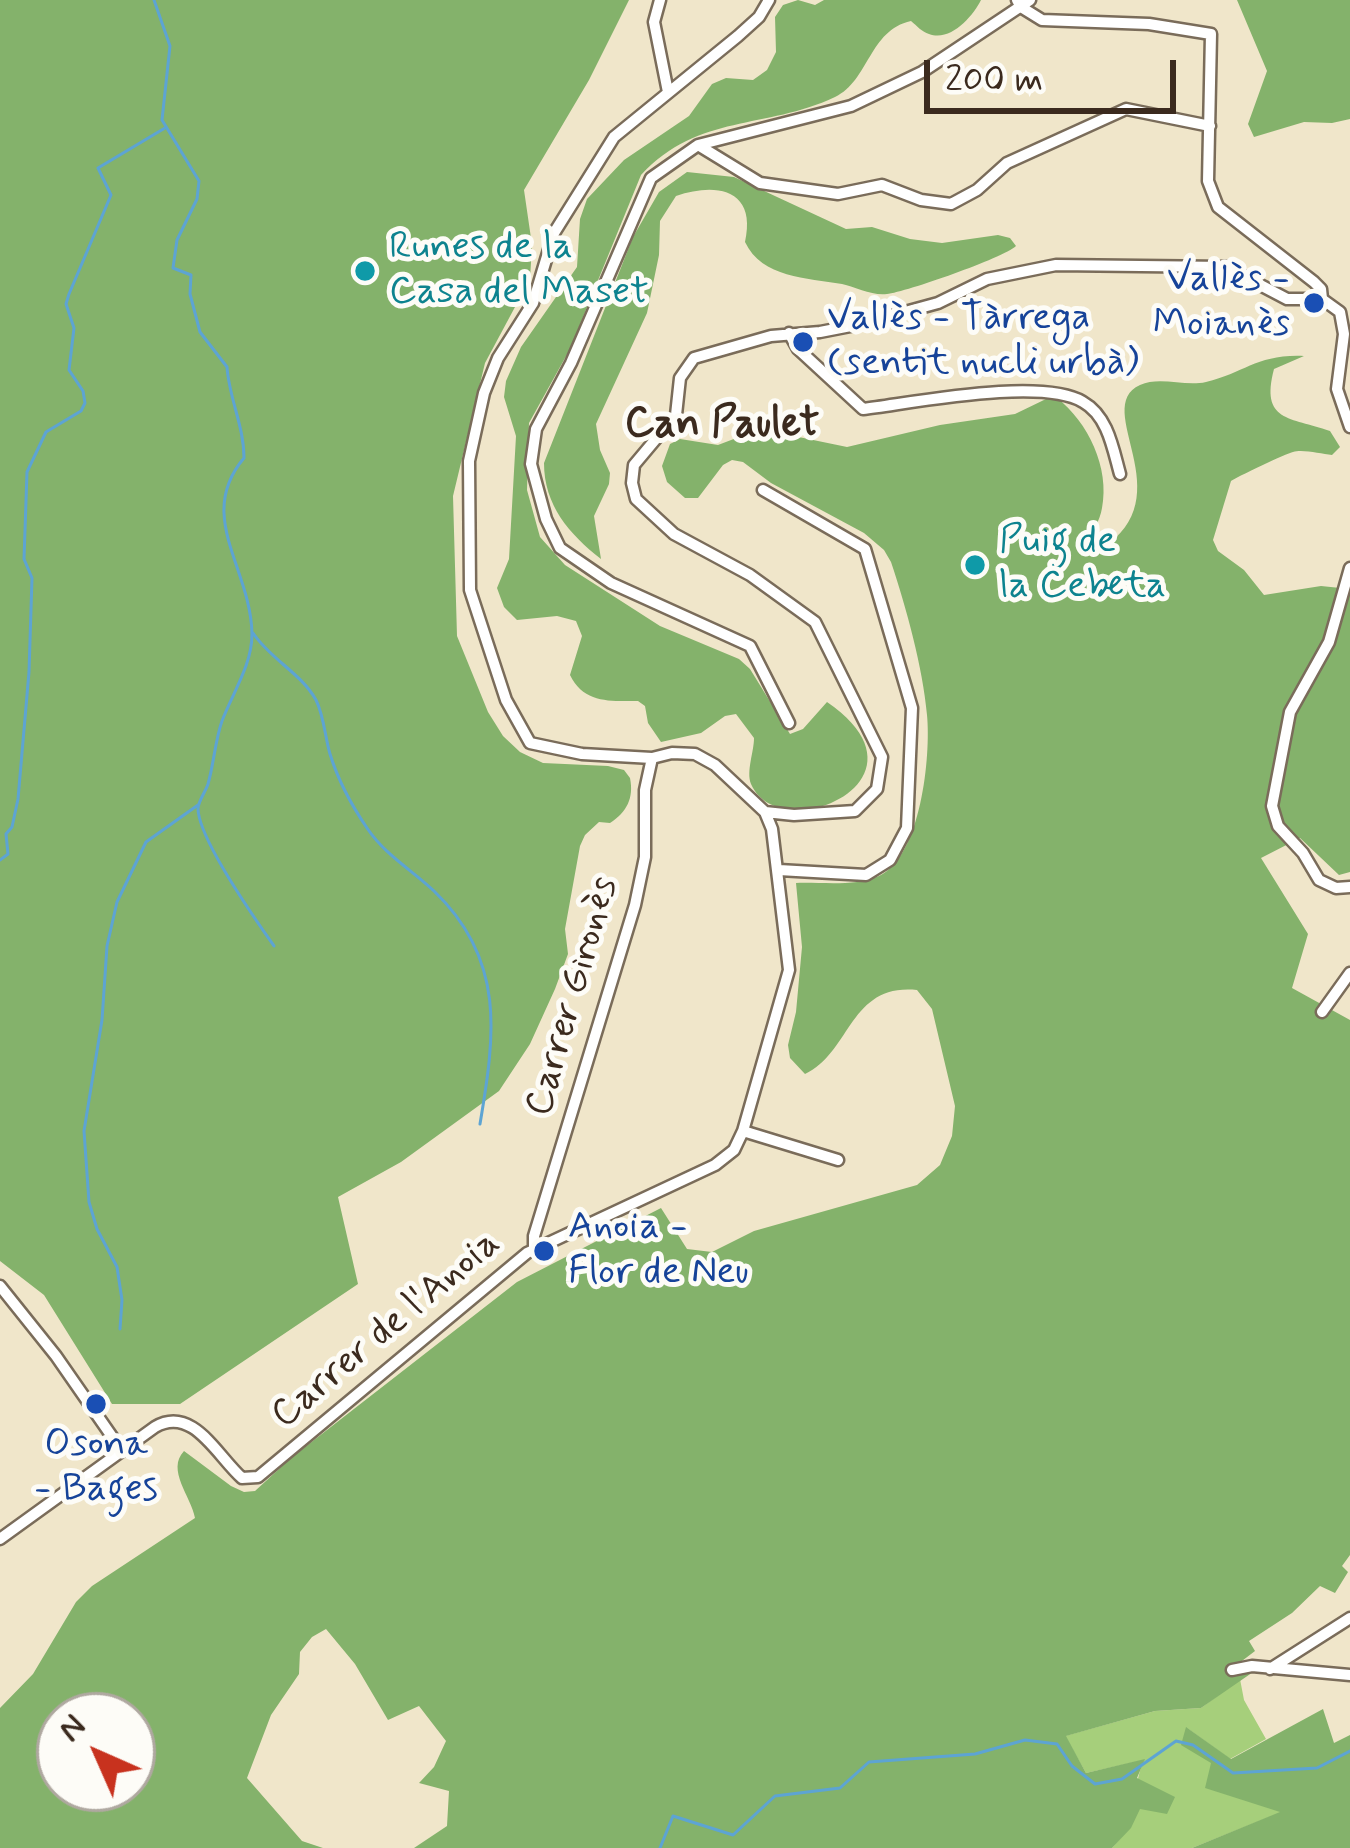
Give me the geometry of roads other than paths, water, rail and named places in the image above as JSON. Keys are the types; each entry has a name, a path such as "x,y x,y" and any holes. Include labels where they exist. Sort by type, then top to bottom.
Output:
{"street":[{"path":"660,0 653,22 668,92"},
{"path":"769,0 748,27 614,137 554,232 533,303 490,375 472,445 470,590 506,700 530,743 549,750 652,758 695,754 715,765 765,812 794,815 846,814 864,805 881,779 882,757 876,739 849,696 815,622 750,575 674,534 641,505 632,483 639,456 676,415 680,378 688,364 714,350 789,333 827,332 861,324 938,303 987,279 1056,265 1226,267 1287,299 1322,299 1346,315 1337,389 1350,427"},
{"path":"790,723 751,646 611,583 560,548 546,519 531,464 536,428 571,363 651,178 698,145 850,106 922,72 1023,2 1042,20 1149,24 1211,34 1208,181 1218,207 1314,282 1322,299"},
{"path":"698,145 760,183 838,194 882,185 921,200 951,203 976,190 1007,163 1126,109 1210,126"},
{"path":"789,333 798,349 863,409 1044,390 1084,402 1106,426 1120,474"},
{"path":"764,490 866,549 912,708 907,828 890,860 866,875 778,870"},
{"path":"1350,568 1329,642 1290,712 1272,811 1319,880 1336,889 1350,887"},
{"name":"Carrer Gironès","path":"534,1249 534,1236 635,904 645,857 645,790 652,758"},
{"name":"Carrer de l'Anoia","path":"122,1451 161,1423 181,1420 238,1476 249,1480 263,1474 534,1249 715,1165 734,1150 789,970 776,842 765,812"},
{"path":"776,842 783,825 794,815"},
{"path":"1322,1012 1350,973"},
{"path":"743,1131 838,1160"},
{"path":"0,1286 122,1451 0,1539"},
{"path":"1270,1669 1350,1618"},
{"path":"1232,1670 1252,1666 1350,1675"}],"waterway":[{"path":"154,0 170,46 162,120 199,181 197,199 177,240 173,268 191,275 190,294 200,332 227,367 244,458 224,501 229,543 249,610 251,645 222,721 198,809 217,859 274,946"},
{"path":"0,860 8,854 6,834 18,799 29,672 32,578 24,559 27,472 46,432 81,411 85,403 69,370 74,328 66,304 111,195 98,168 165,128"},
{"path":"253,633 316,700 337,773 374,838 434,891 474,944 490,1000 491,1029 480,1124"},
{"path":"120,1329 117,1267 89,1202 84,1131 102,1020 107,946 117,902 146,842 198,805"},
{"path":"660,1848 673,1816 733,1835 775,1796 840,1788 869,1762 975,1754 1025,1740 1057,1744 1072,1766 1095,1784 1122,1779 1176,1741 1193,1745 1233,1773 1317,1768 1350,1751"}],"place":[{"name":"Runes de la Casa del Maset","path":"365,271"},
{"name":"Vallès - Moianès","path":"1314,303"},
{"name":"Vallès - Tàrrega (sentit nucli urbà)","path":"803,342"},
{"name":"Puig de la Cebeta","path":"975,565"},
{"name":"Anoia - Flor de Neu","path":"544,1251"},
{"name":"Osona - Bages","path":"96,1404"}],"district":[{"name":"Can Paulet","path":"722,426"}]}
